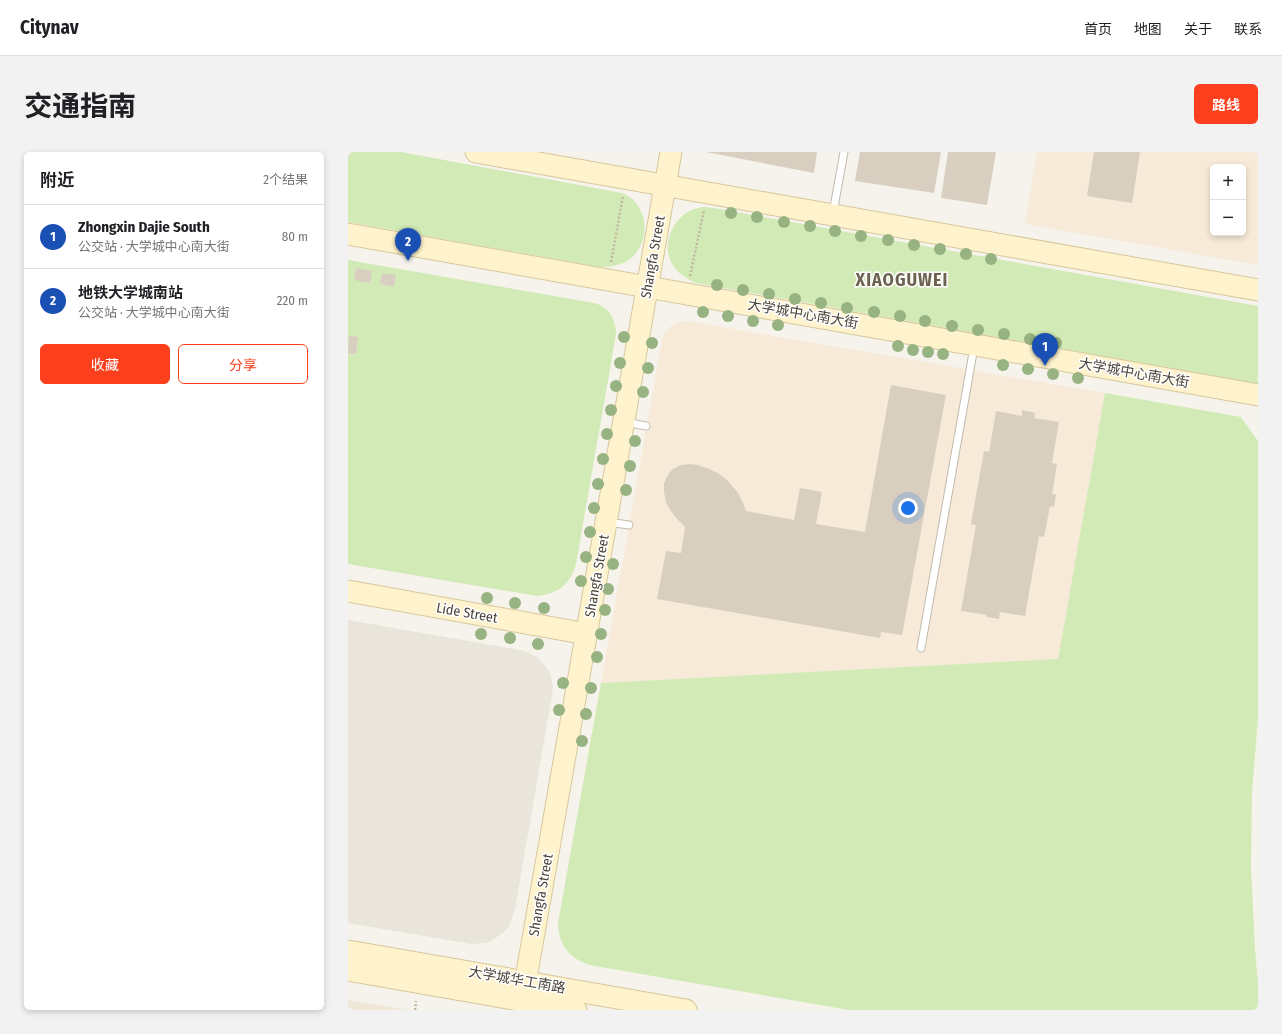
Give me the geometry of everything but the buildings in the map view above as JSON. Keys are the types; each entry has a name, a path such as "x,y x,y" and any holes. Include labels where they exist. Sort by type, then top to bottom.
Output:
{"main road":[{"path":"476,152 1258,290"},
{"name":"Shangfa Street","path":"524,991 671,152"},
{"name":"大学城中心南大街","path":"348,234 1258,395"},
{"name":"Lide Street","path":"348,591 587,634"},
{"name":"大学城华工南路","path":"348,950 524,991 576,1010"},
{"name":"大学城华工南路","path":"348,970 686,1010"}],"lane":[{"path":"833,215 844,152"},
{"path":"921,648 974,345"},
{"path":"624,422 646,426"},
{"path":"606,521 629,525"}],"path":[{"path":"610,266 623,193"},
{"path":"689,280 705,207"}],"shaded area":[{"path":"1037,152 1258,152 1258,265 1025,224"},
{"path":"687,321 1105,393 1058,659 601,683 662,340 665,332 671,326 678,322"},
{"path":"348,620 525,651 537,657 550,673 553,686 552,695 515,909 509,927 491,941 471,944 348,923"},
{"path":"348,1000 408,1010 348,1010"}],"green space":[{"path":"348,152 401,152 622,193 631,198 638,206 642,215 644,235 641,245 635,254 627,261 614,266 600,267 348,222"},
{"path":"705,207 1258,306 1258,384 696,283 682,275 674,267 669,255 668,245 670,236 679,219 695,209"},
{"path":"348,260 594,303 604,307 611,314 615,323 616,334 576,564 570,578 557,591 537,596 348,564"},
{"path":"1105,393 1241,417 1258,441 1258,719 1252,792 1251,867 1258,984 1258,1010 849,1010 589,965 570,954 560,938 558,923 601,683 1058,659"}],"place":[{"name":"地铁大学城南站","path":"408,261"},
{"name":"Zhongxin Dajie South","path":"1045,366"}],"district":[{"name":"XIAOGUWEI","path":"902,280"}]}
